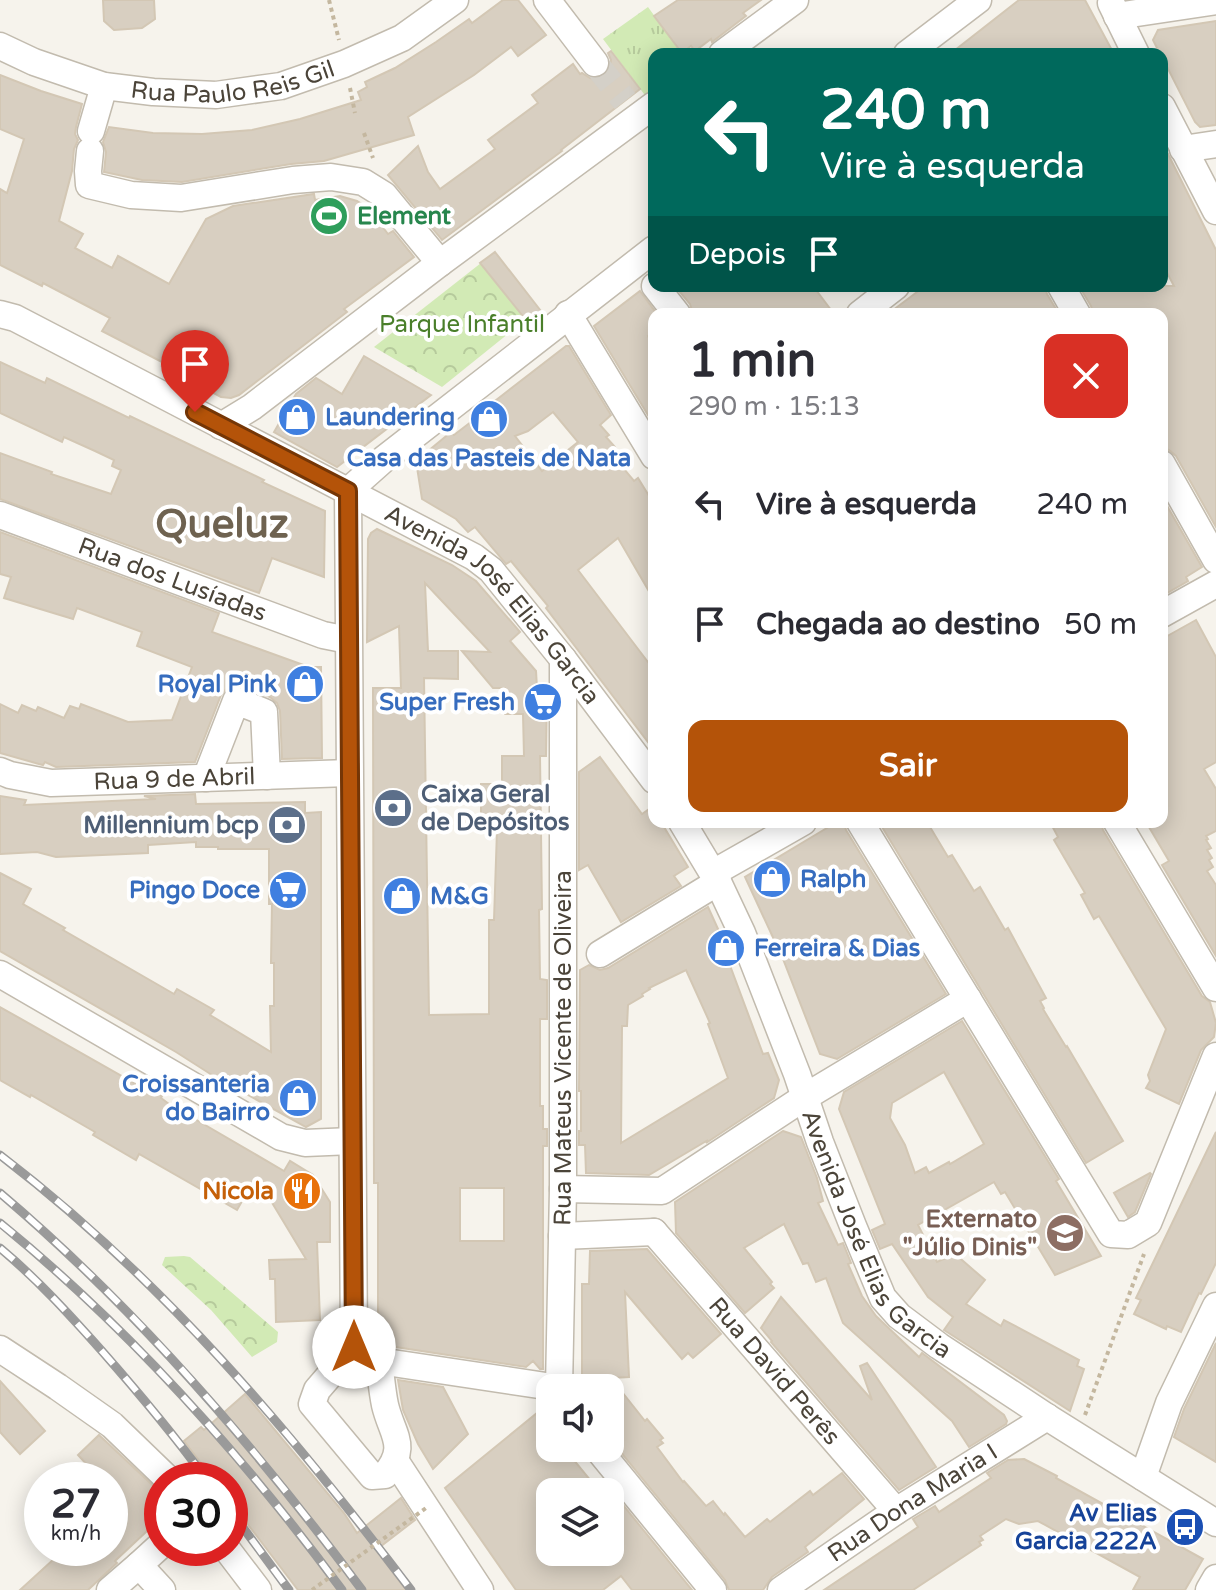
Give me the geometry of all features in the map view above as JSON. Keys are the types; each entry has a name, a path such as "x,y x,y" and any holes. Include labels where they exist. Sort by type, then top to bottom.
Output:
{"street":[{"name":"Rua Paulo Reis Gil","path":"0,46 34,62 104,86 216,95 281,86 344,64 402,38 455,0"},
{"path":"547,0 595,63"},
{"path":"730,48 795,0"},
{"path":"915,48 978,0"},
{"path":"1133,48 1113,8 1216,1"},
{"path":"104,86 91,141 89,185 131,195 181,198 293,180 331,177 363,182 384,195 440,263"},
{"path":"221,426 252,407 639,107"},
{"path":"1168,119 1216,211"},
{"path":"1183,149 1216,144"},
{"path":"379,1361 385,1406 398,1442 396,1462 385,1475 372,1476 312,1404 317,1390 354,1347 348,491 384,459 645,256"},
{"path":"659,292 672,308"},
{"path":"868,308 888,292"},
{"name":"Avenida José Elias Garcia","path":"5,314 474,557 491,570 648,772"},
{"path":"568,314 648,446"},
{"path":"1168,475 1216,560"},
{"name":"Rua dos Lusíadas","path":"0,515 323,635 348,640"},
{"path":"1168,611 1216,584"},
{"name":"Rua Mateus Vicente de Oliveira","path":"559,1374 563,1189 563,659"},
{"path":"206,778 236,701 264,712 267,776"},
{"name":"Rua 9 de Abril","path":"0,771 51,783 349,773"},
{"name":"Avenida José Elias Garcia","path":"686,828 715,877 742,933 883,1298 915,1329 1047,1417 1216,1523"},
{"path":"600,954 793,828"},
{"path":"864,828 1111,1234 1138,1229 1216,1056"},
{"path":"1121,828 1216,988"},
{"path":"0,974 281,1137 305,1143 352,1141"},
{"path":"563,1189 662,1191 805,1097 968,999"},
{"path":"562,1236 654,1232 662,1191"},
{"name":"Rua David Perês","path":"654,1232 896,1511"},
{"path":"1143,1477 1169,1403 1216,1306"},
{"path":"354,1347 379,1361 536,1385"},
{"path":"0,1349 112,1425 150,1462"},
{"name":"Rua Dona Maria I","path":"781,1590 896,1511 1047,1417"},
{"path":"396,1462 480,1590"},
{"path":"608,1462 713,1590"},
{"path":"240,1566 258,1590"},
{"path":"1209,1590 1216,1578"},
{"path":"110,1590 152,1582"}],"path":[{"path":"1077,1435 1150,1236 1138,1229"},
{"path":"312,1590 426,1508"}],"green space":[{"path":"648,7 678,48 648,48 647,98 603,39"},
{"name":"Parque Infantil","path":"495,252 539,309 442,387 374,347"},
{"path":"165,1257 190,1257 278,1332 277,1342 252,1357 211,1310 162,1265"}],"building":[{"path":"103,0 154,0 155,19 142,28 114,30 104,21"},
{"path":"503,0 518,0 546,35 518,56 511,47 408,117 414,135 324,161 182,182 142,180 104,172 106,152 103,142 109,127 153,133 202,134 252,130 361,100 358,92 367,87 365,82 395,68 469,19 472,23"},
{"path":"678,0 761,0 743,13 746,16 699,48 678,48 654,16"},
{"path":"1019,0 1085,0 1111,48 958,48"},
{"path":"1216,21 1216,125 1200,127 1195,122 1168,69 1168,48 1157,48 1153,40 1158,30"},
{"path":"611,51 640,89 442,240 388,175 418,146 428,172 440,189 495,149 488,140 538,103 532,95 573,64 580,74 598,79 610,68 608,53"},
{"path":"0,75 82,104 76,127 78,140 72,171 59,221 83,234 75,248 112,268 118,256 169,284 206,219 233,206 314,194 315,200 340,196 357,201 368,208 388,234 393,231 414,257 344,309 347,312 239,395 221,397 102,331 110,318 43,283 42,286 0,265 0,189 7,193 24,139 0,129"},
{"path":"1168,154 1216,250 1216,527 1176,456 1168,450 1168,308 1092,308 1083,292 1168,292 1168,286 1174,286 1168,274"},
{"path":"495,252 544,315 530,325 480,263"},
{"path":"640,291 653,308 648,308 648,415 594,326"},
{"path":"680,292 818,292 830,308 691,308"},
{"path":"917,292 1046,292 1055,308 896,308"},
{"path":"569,346 611,415 600,425 615,447 618,462 634,481 638,478 648,494 648,590 618,538 578,570 648,662 648,742 511,561 506,564 475,527 468,532 456,519 422,499 416,461 451,432 454,435","holes":["553,412 578,442 542,471 515,436 528,431"]},
{"path":"364,356 431,395 337,467 274,432 296,394 316,378 342,394"},
{"path":"0,362 45,383 47,378 130,416 325,511 324,577 272,558 259,593 0,499 0,453 111,494 121,470 112,466 114,460 95,451 64,437 62,442 0,413"},
{"path":"1168,508 1202,567 1186,577 1188,581 1168,593"},
{"path":"377,529 452,565 476,581 520,632 510,641 536,671 537,688 547,688 546,756 540,756 542,909 539,910 540,979 547,980 547,1019 540,1019 540,1106 543,1106 543,1129 547,1129 547,1146 543,1146 543,1369 533,1361 526,1367 389,1346 378,1338 378,1183 374,1183 373,688 401,688 399,626 367,642 368,539","holes":["425,583 490,652 462,651 493,688 505,688 505,714 523,714 524,756 502,756 502,784 481,784 481,830 497,830 494,920 489,920 489,1014 429,1015 424,678 458,679 458,651 428,651","460,1188 504,1188 504,1241 460,1241"]},
{"path":"0,532 219,613 212,632 309,667 321,667 322,758 282,759 277,703 270,697 234,685 221,695 195,762 56,767 0,753 0,704 18,713 22,705 36,711 38,707 64,718 70,706 79,709 81,704 128,722 172,720 192,667 137,646 142,632 77,608 73,619 4,598 11,577 0,574"},
{"path":"1196,620 1216,657 1216,762 1204,769 1216,789 1216,831 1206,836 1206,840 1211,848 1207,850 1213,867 1207,871 1216,885 1216,956 1162,865 1169,861 1150,828 1168,828 1168,636"},
{"path":"600,757 642,814 648,810 648,828 665,828 688,867 674,876 681,886 621,922 588,865 579,870 579,772"},
{"path":"195,794 196,804 305,802 305,813 321,812 321,1119 306,1127 0,951 0,873 31,889 23,904 174,994 177,989 214,1010 210,1015 271,1052 270,1006 274,1006 274,963 271,963 269,849 196,847 196,842 148,845 148,853 56,857 37,852 0,854 0,796 26,800 24,805 156,799 144,796"},
{"path":"827,828 846,828 946,994 837,1059 820,1054 783,959 745,877"},
{"path":"883,828 931,828 974,891 980,887 1005,930 1008,928 1046,998 1040,1001 1043,1009 1123,1141 1086,1163"},
{"path":"1053,828 1102,828 1202,996 1210,1002 1216,1023 1214,1037 1201,1050 1179,1104 1146,1088 1166,1029 1099,916 1094,919 1081,895 1085,893 1054,840 1058,837"},
{"path":"708,907 728,951 725,952 763,1054 768,1053 779,1080 774,1098 706,1143 708,1140 649,1175 586,1173 585,1145 579,1145 580,970 589,965 600,970","holes":["686,970 710,1023 728,1078 621,1143 622,1026 627,1026 628,1005 643,996 649,988"]},
{"path":"0,1007 162,1096 169,1104 284,1171 290,1161 313,1175 330,1202 330,1242 317,1242 320,1320 276,1322 275,1279 270,1279 269,1260 306,1259 271,1201 249,1189 237,1210 139,1154 136,1160 93,1135 95,1132 0,1080"},
{"path":"962,1021 1059,1179 1056,1181 1101,1256 1055,1275 1005,1192 1001,1194 994,1182 918,1225 937,1262 955,1254 985,1280 966,1304 1001,1326 1004,1320 1079,1360 1077,1366 1084,1369 1070,1411 944,1330 953,1317 928,1297 892,1244 880,1249 872,1230 885,1224 839,1109 844,1092","holes":["944,1072 984,1144 929,1173 926,1167 915,1173 905,1145 890,1118 892,1103"]},
{"path":"783,1131 801,1137 823,1201 818,1203 838,1245 843,1243 862,1296 876,1316 919,1357 922,1353 1004,1415 1006,1424 969,1447 952,1421 843,1323 826,1278 816,1282 808,1263 803,1264 784,1224 744,1248 774,1288 745,1313 676,1233 675,1202"},
{"path":"1216,1132 1216,1263 1181,1332 1167,1326 1166,1329 1134,1314 1141,1300 1136,1298"},
{"path":"1150,1173 1135,1212 1128,1217 1114,1193"},
{"path":"647,1249 721,1334 693,1358 688,1353 682,1359 625,1292 629,1377 624,1377 624,1374 582,1374 582,1284 589,1284 590,1251"},
{"path":"781,1297 872,1400 860,1366 867,1363 936,1467 899,1490 761,1328"},
{"path":"1216,1343 1216,1462 1174,1437"},
{"path":"398,1380 443,1387 468,1434 433,1469 403,1410"},
{"path":"0,1381 45,1431 20,1454 0,1432"},
{"path":"245,1394 344,1513 357,1533 401,1498 415,1520 376,1550 406,1590 298,1590 248,1525 248,1462 200,1462 184,1441 201,1427 204,1430"},
{"path":"624,1394 663,1438 660,1440 663,1443 657,1447 683,1482 706,1506 713,1501 745,1537 767,1519 770,1522 810,1491 813,1495 842,1473 864,1499 805,1547 808,1552 772,1577 763,1590 729,1590 725,1580 624,1456"},
{"path":"536,1414 536,1462 575,1462 589,1478 536,1478 536,1566 624,1566 624,1506 692,1590 632,1590 621,1576 603,1590 516,1590 445,1488"},
{"path":"99,1435 128,1462 84,1462 78,1455"},
{"path":"1024,1459 1203,1559 1185,1590 1133,1590 1140,1577 1038,1521 1019,1524 1006,1519 980,1536 983,1540 979,1542 981,1545 913,1590 824,1590 918,1527 913,1519 935,1506 939,1512 991,1478 987,1473 1008,1460"},
{"path":"128,1462 144,1477 144,1534 128,1549"},
{"path":"46,1566 114,1566 88,1590 20,1590"}],"tunnel":[{"path":"595,63 625,101"}],"railway":[{"path":"0,1155 115,1252 169,1304 270,1414 411,1590"},
{"path":"0,1193 99,1284 192,1381 280,1484 362,1590"},
{"path":"0,1223 94,1306 182,1396 265,1491 342,1590"},
{"path":"0,1248 65,1310 156,1414 193,1462"},
{"path":"248,1534 289,1590"}],"place":[{"name":"Element","path":"329,216"},
{"name":"Laundering","path":"297,417"},
{"name":"Casa das Pasteis de Nata","path":"489,419"},
{"name":"Royal Pink","path":"305,684"},
{"name":"Super Fresh","path":"543,702"},
{"name":"Caixa Geral de Depósitos","path":"393,808"},
{"name":"Millennium bcp","path":"287,825"},
{"name":"Ralph","path":"772,879"},
{"name":"Pingo Doce","path":"288,890"},
{"name":"M&G","path":"402,896"},
{"name":"Ferreira & Dias","path":"726,948"},
{"name":"Croissanteria do Bairro","path":"298,1098"},
{"name":"Nicola","path":"302,1191"},
{"name":"Externato \"Júlio Dinis\"","path":"1065,1233"},
{"name":"Av Elias Garcia 222A","path":"1185,1527"}],"district":[{"name":"Queluz","path":"222,524"}],"route":[{"path":"195,412 348,491 354,1347"}]}
